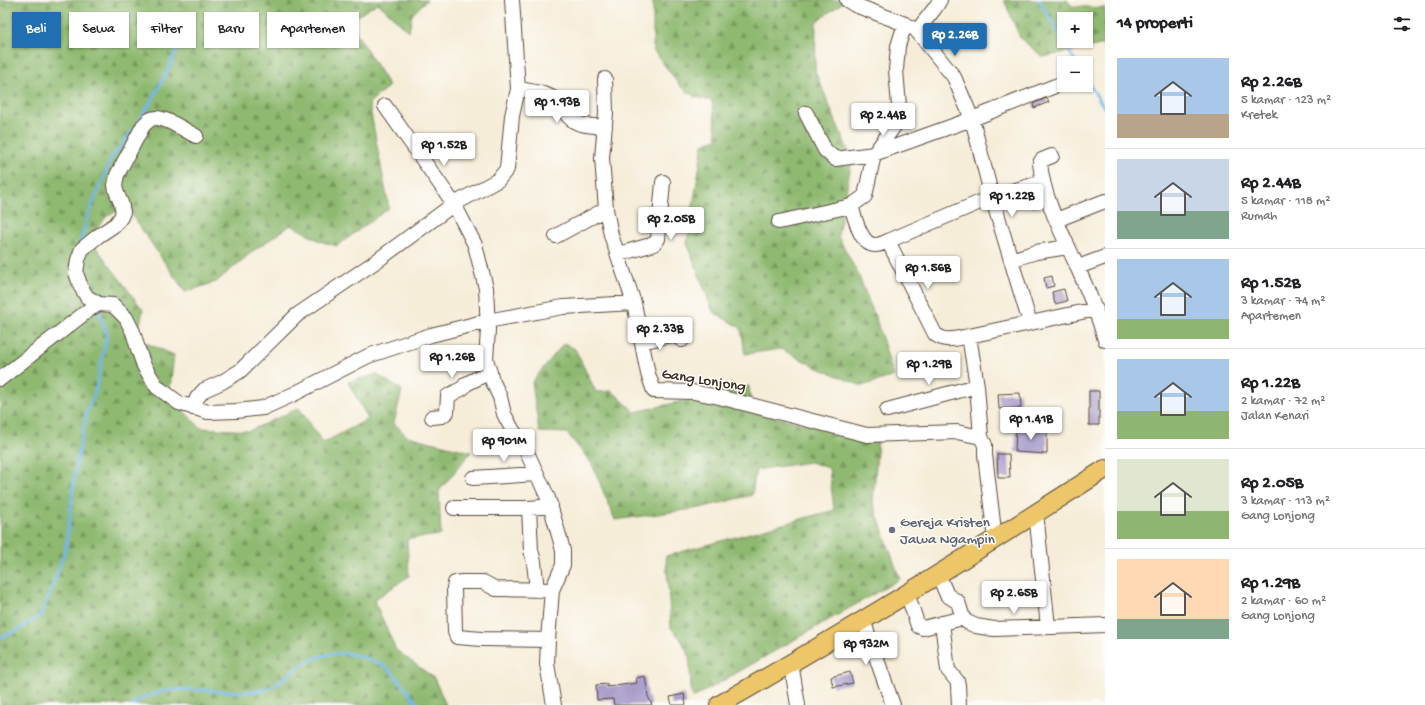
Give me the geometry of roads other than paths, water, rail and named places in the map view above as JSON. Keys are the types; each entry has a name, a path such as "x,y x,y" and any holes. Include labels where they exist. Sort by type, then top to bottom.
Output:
{"main road":[{"path":"719,705 863,620 1036,514 1105,469"}],"street":[{"path":"193,408 197,398 204,390 222,382 240,371 297,315 378,260 454,204 498,180 507,169 512,116 518,89 512,0"},
{"path":"846,0 911,28 954,77 972,119 992,197 1030,323"},
{"path":"779,222 850,206 865,196 874,154 900,118 896,70 898,46 911,28 936,8 940,0"},
{"name":"Gang Lonjong","path":"605,79 606,113 602,158 606,209 612,235 634,303 652,388 657,392 693,392 719,397 867,434 957,432 981,437"},
{"path":"806,113 825,150 835,159 874,154 972,119 1055,86"},
{"path":"518,89 540,93 551,97 574,122 605,126"},
{"path":"385,106 454,204 475,245 486,288 486,359 500,397 504,414 524,446 548,498 560,539 563,552 563,565 552,590 547,664 554,705"},
{"path":"95,306 81,287 76,273 78,260 82,249 116,224 121,217 123,212 115,185 117,175 143,126 148,120 156,118 166,120 196,136"},
{"path":"1052,156 1042,160 1040,163 1043,182 1056,220 1096,309 1105,340"},
{"path":"618,254 654,244 658,239 663,182"},
{"path":"850,206 862,237 867,243 875,245 888,241 992,197 1043,182"},
{"path":"1056,220 1105,201"},
{"path":"556,236 606,209"},
{"path":"888,241 939,338 947,340 969,336 1096,309"},
{"path":"1011,260 1036,252 1068,247"},
{"path":"1078,267 1105,258"},
{"path":"0,379 95,306 113,305 126,318 133,332 144,366 158,387 179,403 208,412 263,408 294,394 368,356 431,335 487,321 563,307 634,303"},
{"path":"642,342 670,335 676,336 682,340"},
{"path":"969,336 977,386 981,437 985,445 995,539"},
{"path":"432,418 442,416 447,412 448,396 463,388 466,384 490,372"},
{"path":"887,410 977,386"},
{"path":"473,478 538,478"},
{"path":"454,508 529,508 550,506"},
{"path":"529,508 531,550 537,590"},
{"path":"1036,514 1048,627"},
{"path":"938,574 947,595 958,602 967,622 976,626 989,629 1105,624"},
{"path":"548,640 457,638 455,632 454,588 456,583 460,582 483,582 496,589 552,590"},
{"path":"907,593 918,626 923,628 964,618"},
{"path":"863,620 893,705"},
{"path":"942,623 948,670 957,681 959,705"},
{"path":"792,663 798,705"}],"waterway":[{"path":"1039,0 1072,56"},
{"path":"139,121 164,77 177,48"},
{"path":"1093,90 1105,109"},
{"path":"80,244 88,215 112,157 134,129"},
{"path":"0,638 18,630 41,614 66,548 75,471 87,411 95,393 107,335 100,313 97,310"},
{"path":"132,705 147,696 179,690 230,692 263,690 274,686 311,660 326,655 342,653 365,658 386,667 394,674 419,705"}],"place":[{"name":"Gereja Kristen Jawa Ngampin","path":"892,530"}]}
